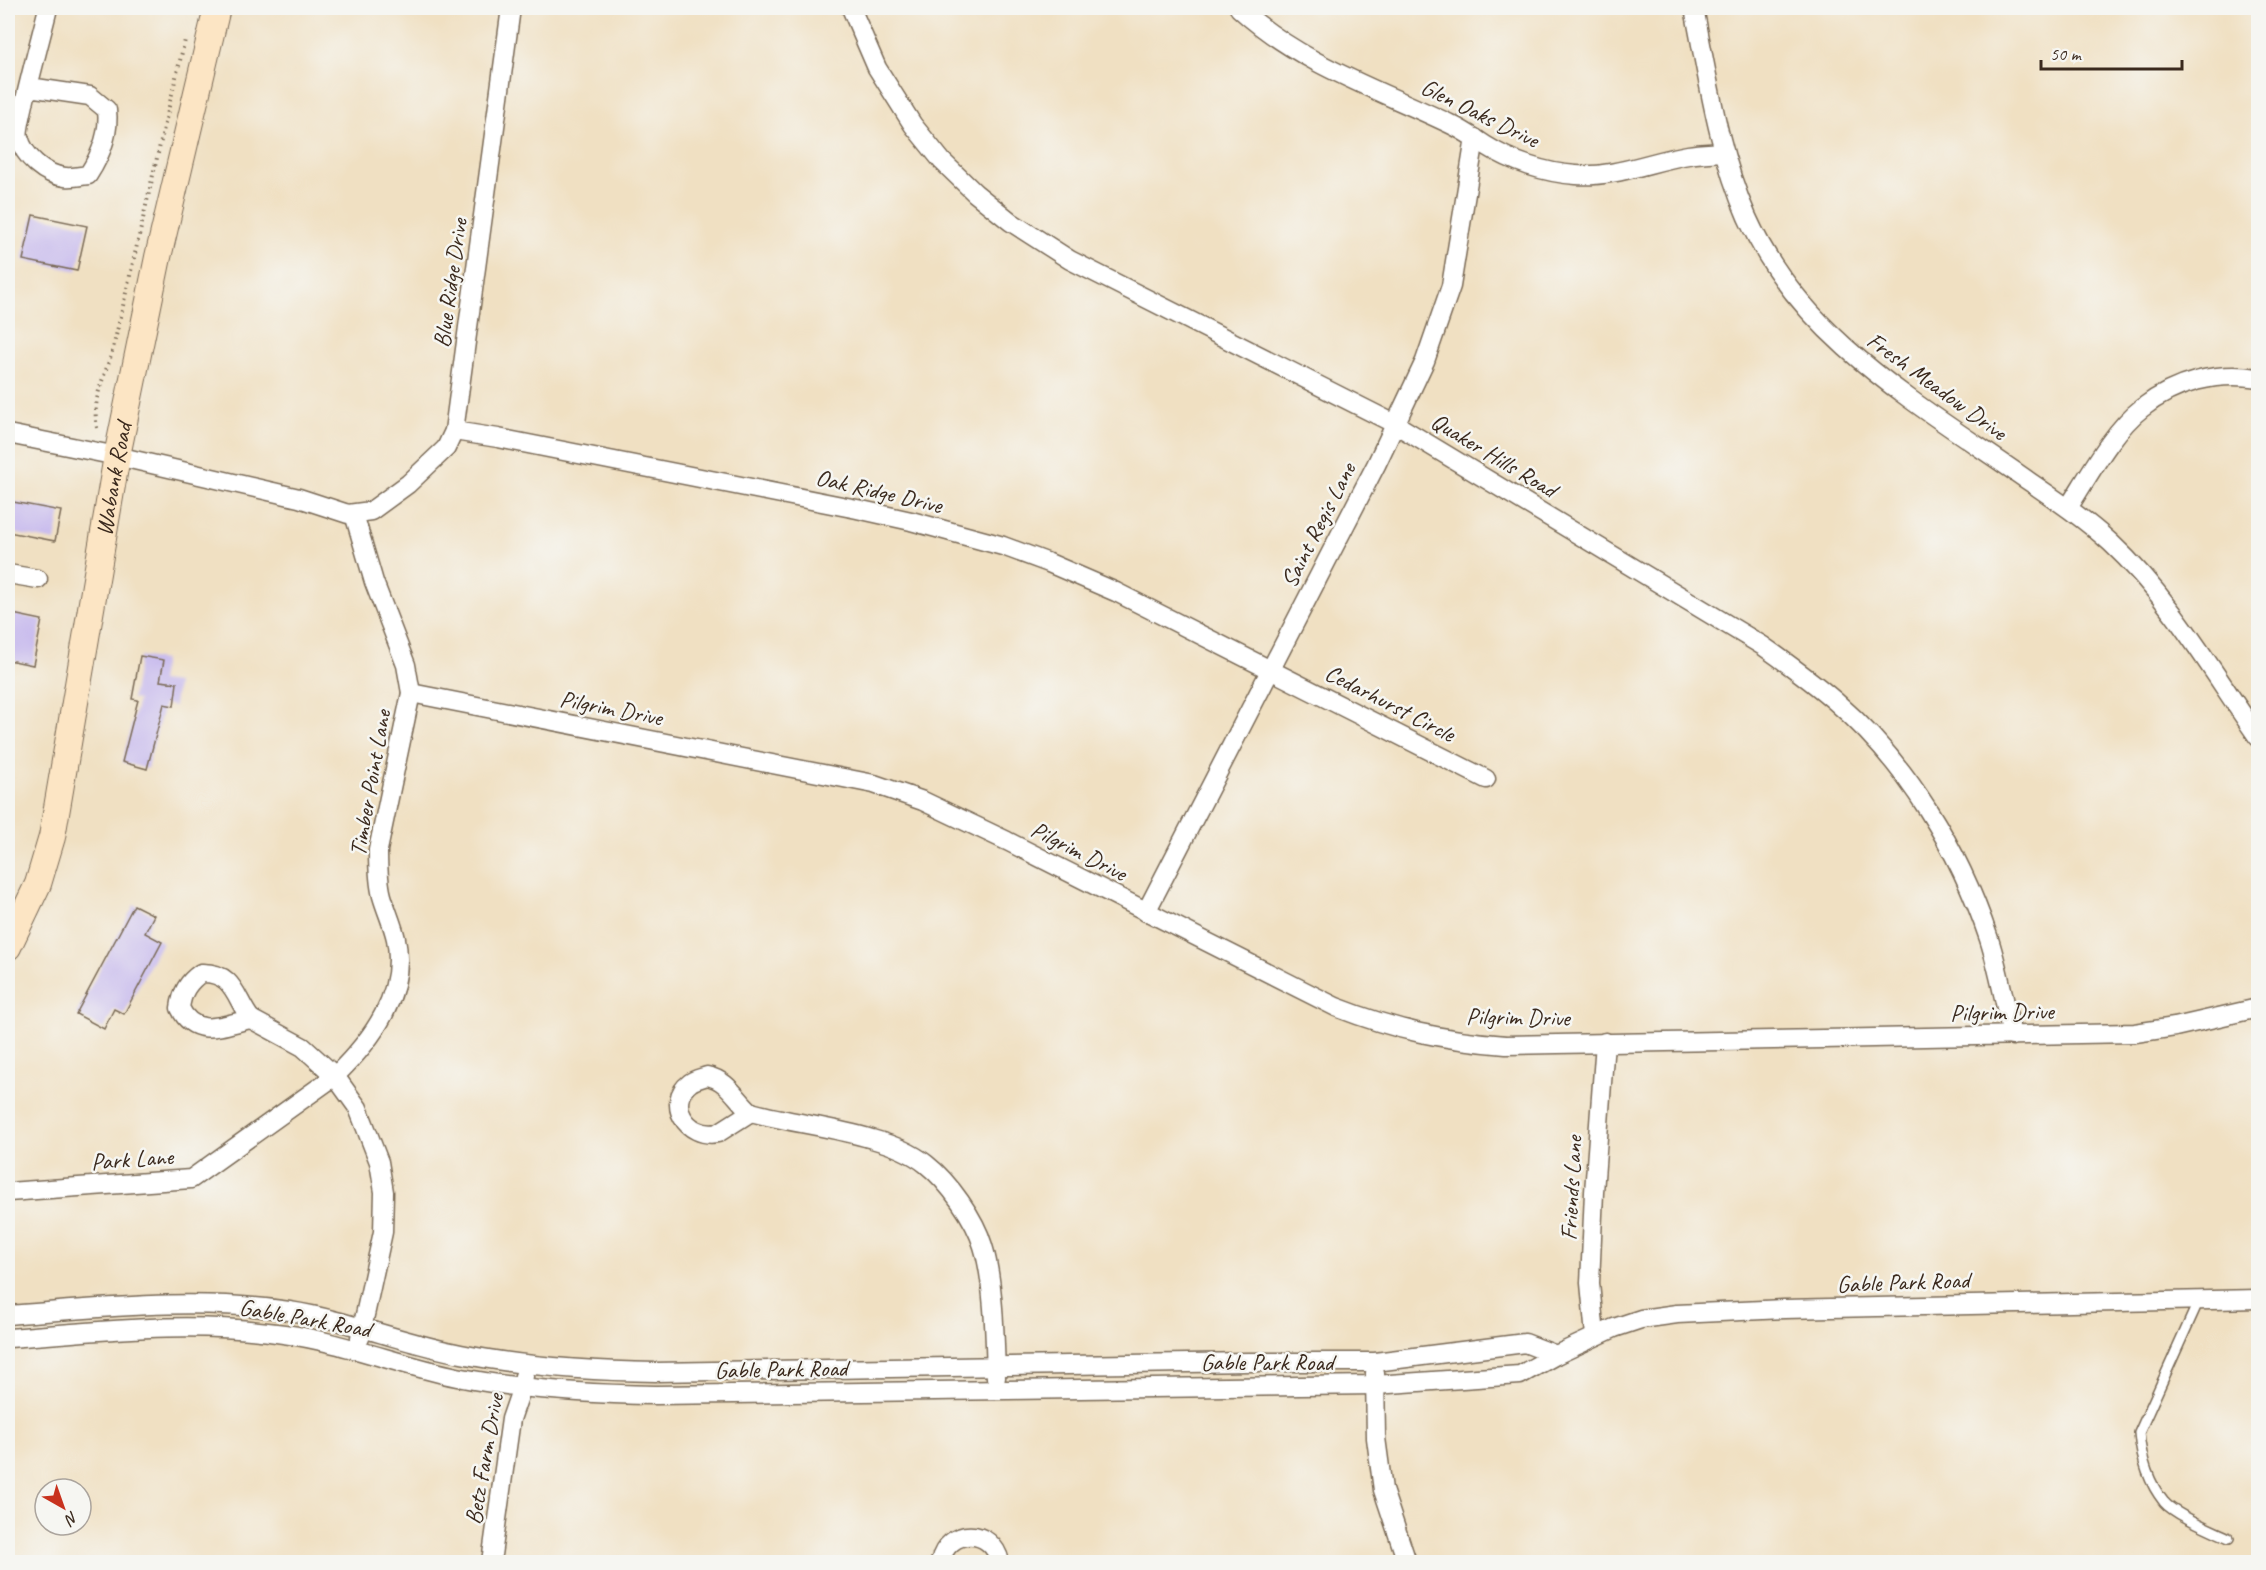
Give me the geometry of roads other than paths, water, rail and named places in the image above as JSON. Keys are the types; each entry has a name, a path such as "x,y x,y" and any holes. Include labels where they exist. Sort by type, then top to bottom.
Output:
{"street":[{"path":"29,87 90,96 107,110 109,124 100,157 88,175 65,177 46,171 28,156 18,135 29,87 48,8"},
{"name":"Wabank Road","path":"8,948 38,884 52,837 117,456 158,257 217,8"},
{"name":"Blue Ridge Drive","path":"354,514 371,511 408,484 446,448 454,431 511,8"},
{"name":"Quaker Hills Road","path":"851,8 877,68 913,125 942,161 975,193 1011,222 1070,260 1395,424 1762,646 1800,672 1837,702 1869,734 1921,799 1955,857 1974,897 1990,941 2012,1036"},
{"name":"Glen Oaks Drive","path":"1239,8 1282,43 1306,57 1346,78 1453,125 1499,153 1548,171 1575,175 1602,175 1688,155 1725,152"},
{"name":"Fresh Meadow Drive","path":"1694,8 1725,152 1738,196 1759,241 1788,286 1823,328 1848,352 1885,381 2068,508 2110,543 2149,583 2259,737"},
{"name":"Saint Regis Lane","path":"1146,912 1395,424 1428,354 1450,286 1475,138"},
{"path":"2068,508 2103,454 2127,422 2142,408 2178,387 2206,378 2229,375 2259,378"},
{"name":"Oak Ridge Drive","path":"454,431 857,509 1003,546 1049,562 1116,591 1271,669"},
{"path":"8,434 117,456 299,498 354,514 374,582 406,665 411,693"},
{"path":"8,574 38,579"},
{"name":"Cedarhurst Circle","path":"1271,669 1486,779"},
{"name":"Pilgrim Drive","path":"411,693 874,784 923,801 1336,1007 1380,1024 1468,1042 1506,1045 2135,1033 2175,1027 2259,1008"},
{"name":"Timber Point Lane","path":"335,1076 354,1058 377,1030 394,987 399,961 396,939 381,893 378,850 411,693"},
{"path":"250,1019 303,1047 335,1076 350,1093 367,1127 379,1162 384,1192 382,1232 357,1350"},
{"name":"Friends Lane","path":"1595,1336 1590,1283 1605,1042"},
{"name":"Park Lane","path":"8,1192 191,1179 335,1076"},
{"path":"751,1112 871,1138 897,1148 925,1163 947,1185 966,1212 982,1244 989,1272 996,1389"},
{"name":"Gable Park Road","path":"8,1338 165,1326 226,1328 285,1334 357,1350 455,1377 579,1394 656,1395 1375,1385 1520,1375 1595,1336 1641,1319 1677,1314 1784,1309 2259,1299"},
{"name":"Gable Park Road","path":"8,1315 165,1303 228,1305 288,1311 363,1327 460,1354 580,1371 656,1372 1375,1362 1525,1343 1557,1355"},
{"path":"1375,1362 1376,1438 1383,1490 1407,1563"},
{"name":"Betz Farm Drive","path":"491,1563 511,1419 522,1387 525,1364"},
{"path":"940,1563 947,1546 955,1540 965,1536 976,1536 986,1540 993,1547 1000,1563"}],"lane":[{"path":"2199,1300 2139,1433 2141,1457 2164,1502 2174,1510 2229,1538"}]}
